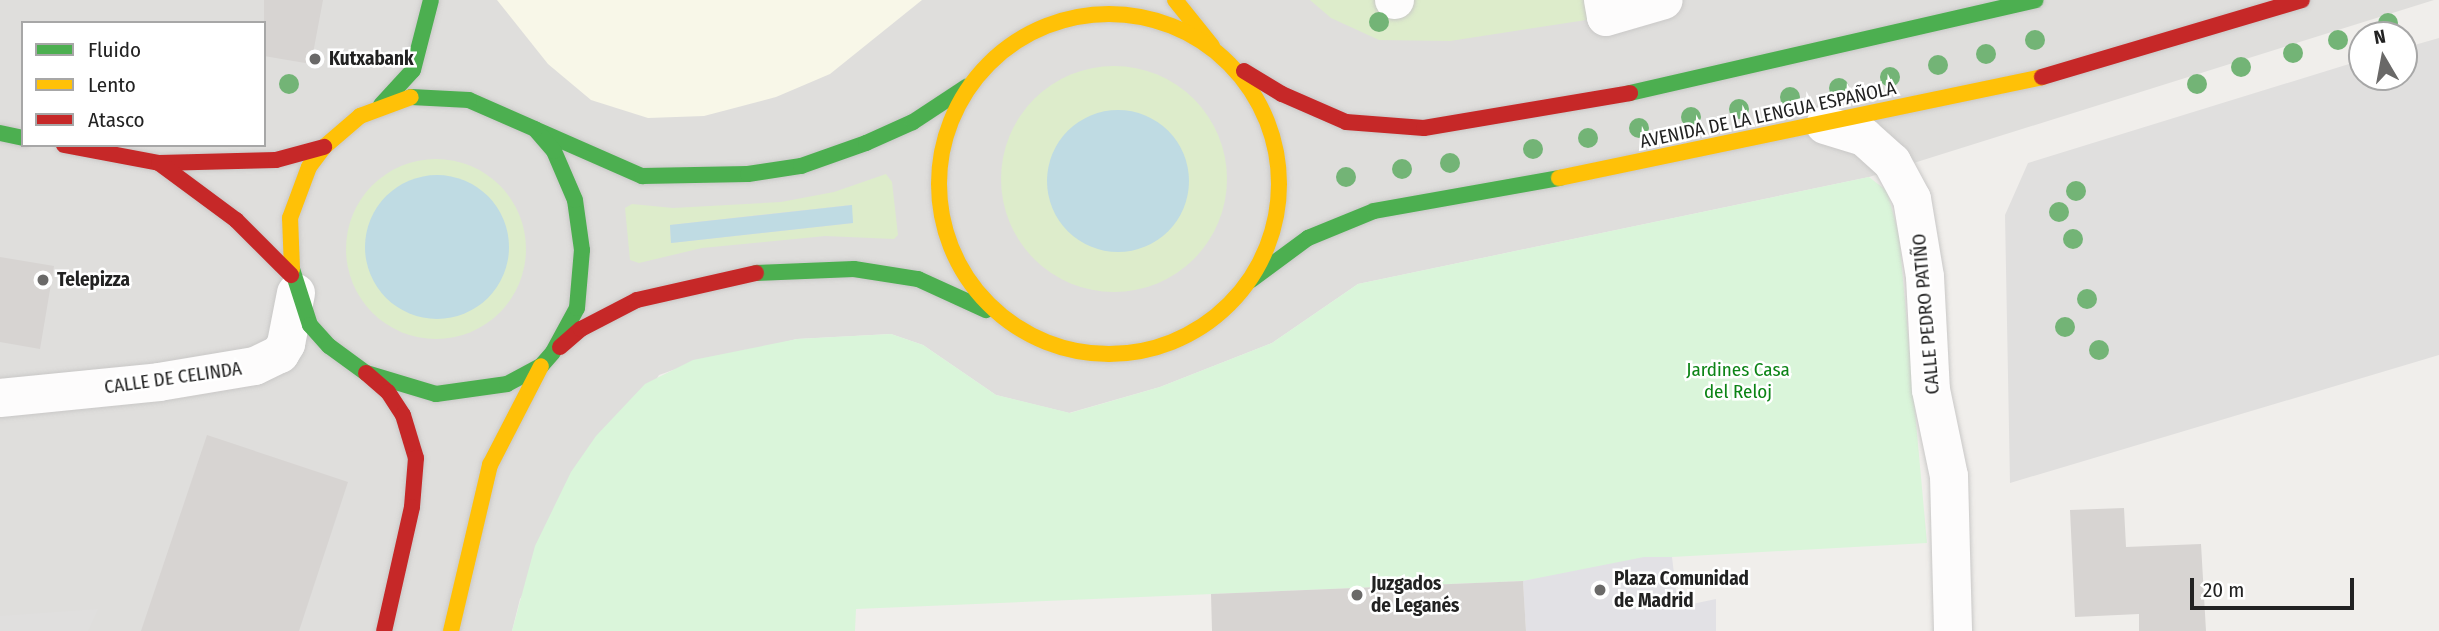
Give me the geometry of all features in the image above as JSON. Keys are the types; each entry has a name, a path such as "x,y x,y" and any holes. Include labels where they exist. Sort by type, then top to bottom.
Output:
{"main road":[{"path":"294,284 290,218 309,167 324,147 381,105 413,70 431,0"},
{"path":"1175,0 1212,46 1236,66 1282,94 1346,122 1424,128 1620,96 2035,0"},
{"name":"AVENIDA DE LA LENGUA ESPAÑOLA","path":"1251,280 1308,238 1374,211 1495,192 1825,125 2096,63 2302,0"},
{"path":"381,105 411,97 469,100 642,176 748,174 801,166 866,144 913,122 973,82 1014,45 1084,16 1171,24 1212,46"},
{"path":"451,631 490,465 541,366 553,352 581,329 637,300 666,290 767,272 854,269 918,279 1055,346 1137,348 1194,329 1220,314 1251,280 1277,219 1280,179 1269,114 1256,90 1236,66"},
{"path":"973,82 946,129 937,196 948,245 964,277 1004,319"},
{"path":"535,129 554,151 565,174 581,226 582,288 577,308 553,352"},
{"path":"0,134 21,138"},
{"path":"75,147 159,163 276,160 324,147"},
{"path":"159,163 236,220 294,284 323,339 387,392 403,415 416,458 412,507 384,631"},
{"path":"366,373 436,394 507,384 541,366"}],"street":[{"path":"1603,0 1606,17 1664,0"},
{"name":"CALLE PEDRO PATIÑO","path":"1825,125 1864,137 1892,162 1912,200 1925,277 1931,390 1949,476 1953,631"},
{"name":"CALLE DE CELINDA","path":"0,398 159,382 255,366 280,354 286,344 294,284"}],"shaded area":[{"path":"0,0 2434,0 2367,21 2348,21 2348,27 1869,177 1358,284 1272,343 1160,387 1069,413 996,395 923,345 891,334 797,339 673,370 659,375 520,599 512,631 0,631"},
{"path":"497,0 922,0 830,74 776,97 704,116 648,118 591,100 548,64"},
{"path":"2439,38 2439,355 2010,483 2005,215 2028,163 2348,64 2348,91 2418,91 2418,44"},
{"name":"Plaza Comunidad de Madrid","path":"1644,557 1672,557 1678,607 1716,599 1716,631 1526,631 1523,581"},
{"path":"98,609 88,631 0,631 0,616"}],"green space":[{"path":"1310,0 1603,0 1606,17 1450,41 1379,40 1331,18"},
{"path":"1114,66 1136,68 1157,75 1177,85 1194,99 1208,116 1218,136 1225,157 1225,201 1218,222 1208,242 1194,259 1177,273 1157,283 1136,290 1114,292 1092,290 1071,283 1051,273 1034,259 1020,242 1010,222 1003,201 1001,179 1003,157 1010,136 1020,116 1034,99 1051,85 1071,75 1092,68"},
{"path":"436,159 470,166 486,174 499,186 511,199 519,215 526,249 519,283 511,299 499,312 486,324 470,332 436,339 402,332 386,324 373,312 361,299 353,283 346,249 353,215 361,199 373,186 386,174 402,166"},
{"path":"886,174 892,182 898,235 894,239 825,236 702,248 639,263 630,260 625,208 632,204 673,208 781,202 834,192","holes":["851,205 853,223 671,243 670,225"]},
{"name":"Jardines Casa del Reloj","path":"1869,177 1887,191 1899,235 1927,543 1672,557 1523,581 856,609 855,631 512,631 535,546 571,472 596,436 645,384 693,360 797,339 891,334 923,345 996,395 1070,413 1160,387 1272,343 1358,284"}],"water":[{"path":"1118,110 1145,115 1168,131 1184,154 1189,181 1184,208 1168,231 1145,247 1118,252 1091,247 1068,231 1052,208 1047,181 1052,154 1068,131 1091,115"},
{"path":"437,175 464,181 488,196 503,220 509,247 503,274 488,298 464,313 437,319 410,313 386,298 371,274 365,247 371,220 386,196 410,181"},
{"path":"852,205 853,223 671,243 670,225"}],"building":[{"path":"264,0 323,0 311,64 266,56"},
{"path":"0,257 54,266 40,349 0,342"},
{"path":"207,435 348,482 299,631 141,631"},
{"path":"2124,508 2126,547 2201,544 2206,631 2139,631 2139,614 2075,617 2070,510"},
{"path":"1523,581 1526,631 1212,631 1211,594"}],"traffic: fast":[{"path":"381,105 413,70 431,0"},
{"path":"1630,93 2035,0"},
{"path":"537,130 642,176 748,174 801,166 866,143 913,122 966,87"},
{"path":"292,269 310,325 329,346 366,373 436,394 507,384 541,366 553,352 577,308 582,250 575,200 554,151 535,129 469,100 411,97"},
{"path":"0,133 21,138"},
{"path":"1251,280 1308,238 1374,211 1559,178"},
{"path":"756,273 854,269 918,279 986,310"}],"traffic: slow":[{"path":"1175,0 1212,46"},
{"path":"1109,14 1142,17 1174,27 1203,43 1229,64 1250,90 1266,119 1276,151 1279,184 1276,217 1266,249 1250,278 1229,304 1203,325 1174,341 1142,351 1109,354 1076,351 1044,341 1015,325 989,304 968,278 952,249 942,217 939,184 942,151 952,119 968,90 989,64 1015,43 1044,27 1076,17 1109,14"},
{"path":"1559,178 2042,77"},
{"path":"292,269 290,218 309,167 324,147 360,116 411,97"},
{"path":"451,631 490,465 541,366"}],"traffic: jam":[{"path":"2042,77 2302,0"},
{"path":"1244,71 1282,94 1346,122 1424,128 1630,93"},
{"path":"75,147 159,163 276,160 324,147"},
{"path":"159,163 236,220 291,275"},
{"path":"560,347 581,329 637,300 756,273"},
{"path":"366,373 388,392 403,415 416,458 412,507 384,631"}],"place":[{"name":"Kutxabank","path":"315,59"},
{"name":"Telepizza","path":"43,280"},
{"name":"Plaza Comunidad de Madrid","path":"1600,590"},
{"name":"Juzgados de Leganés","path":"1357,595"}]}
